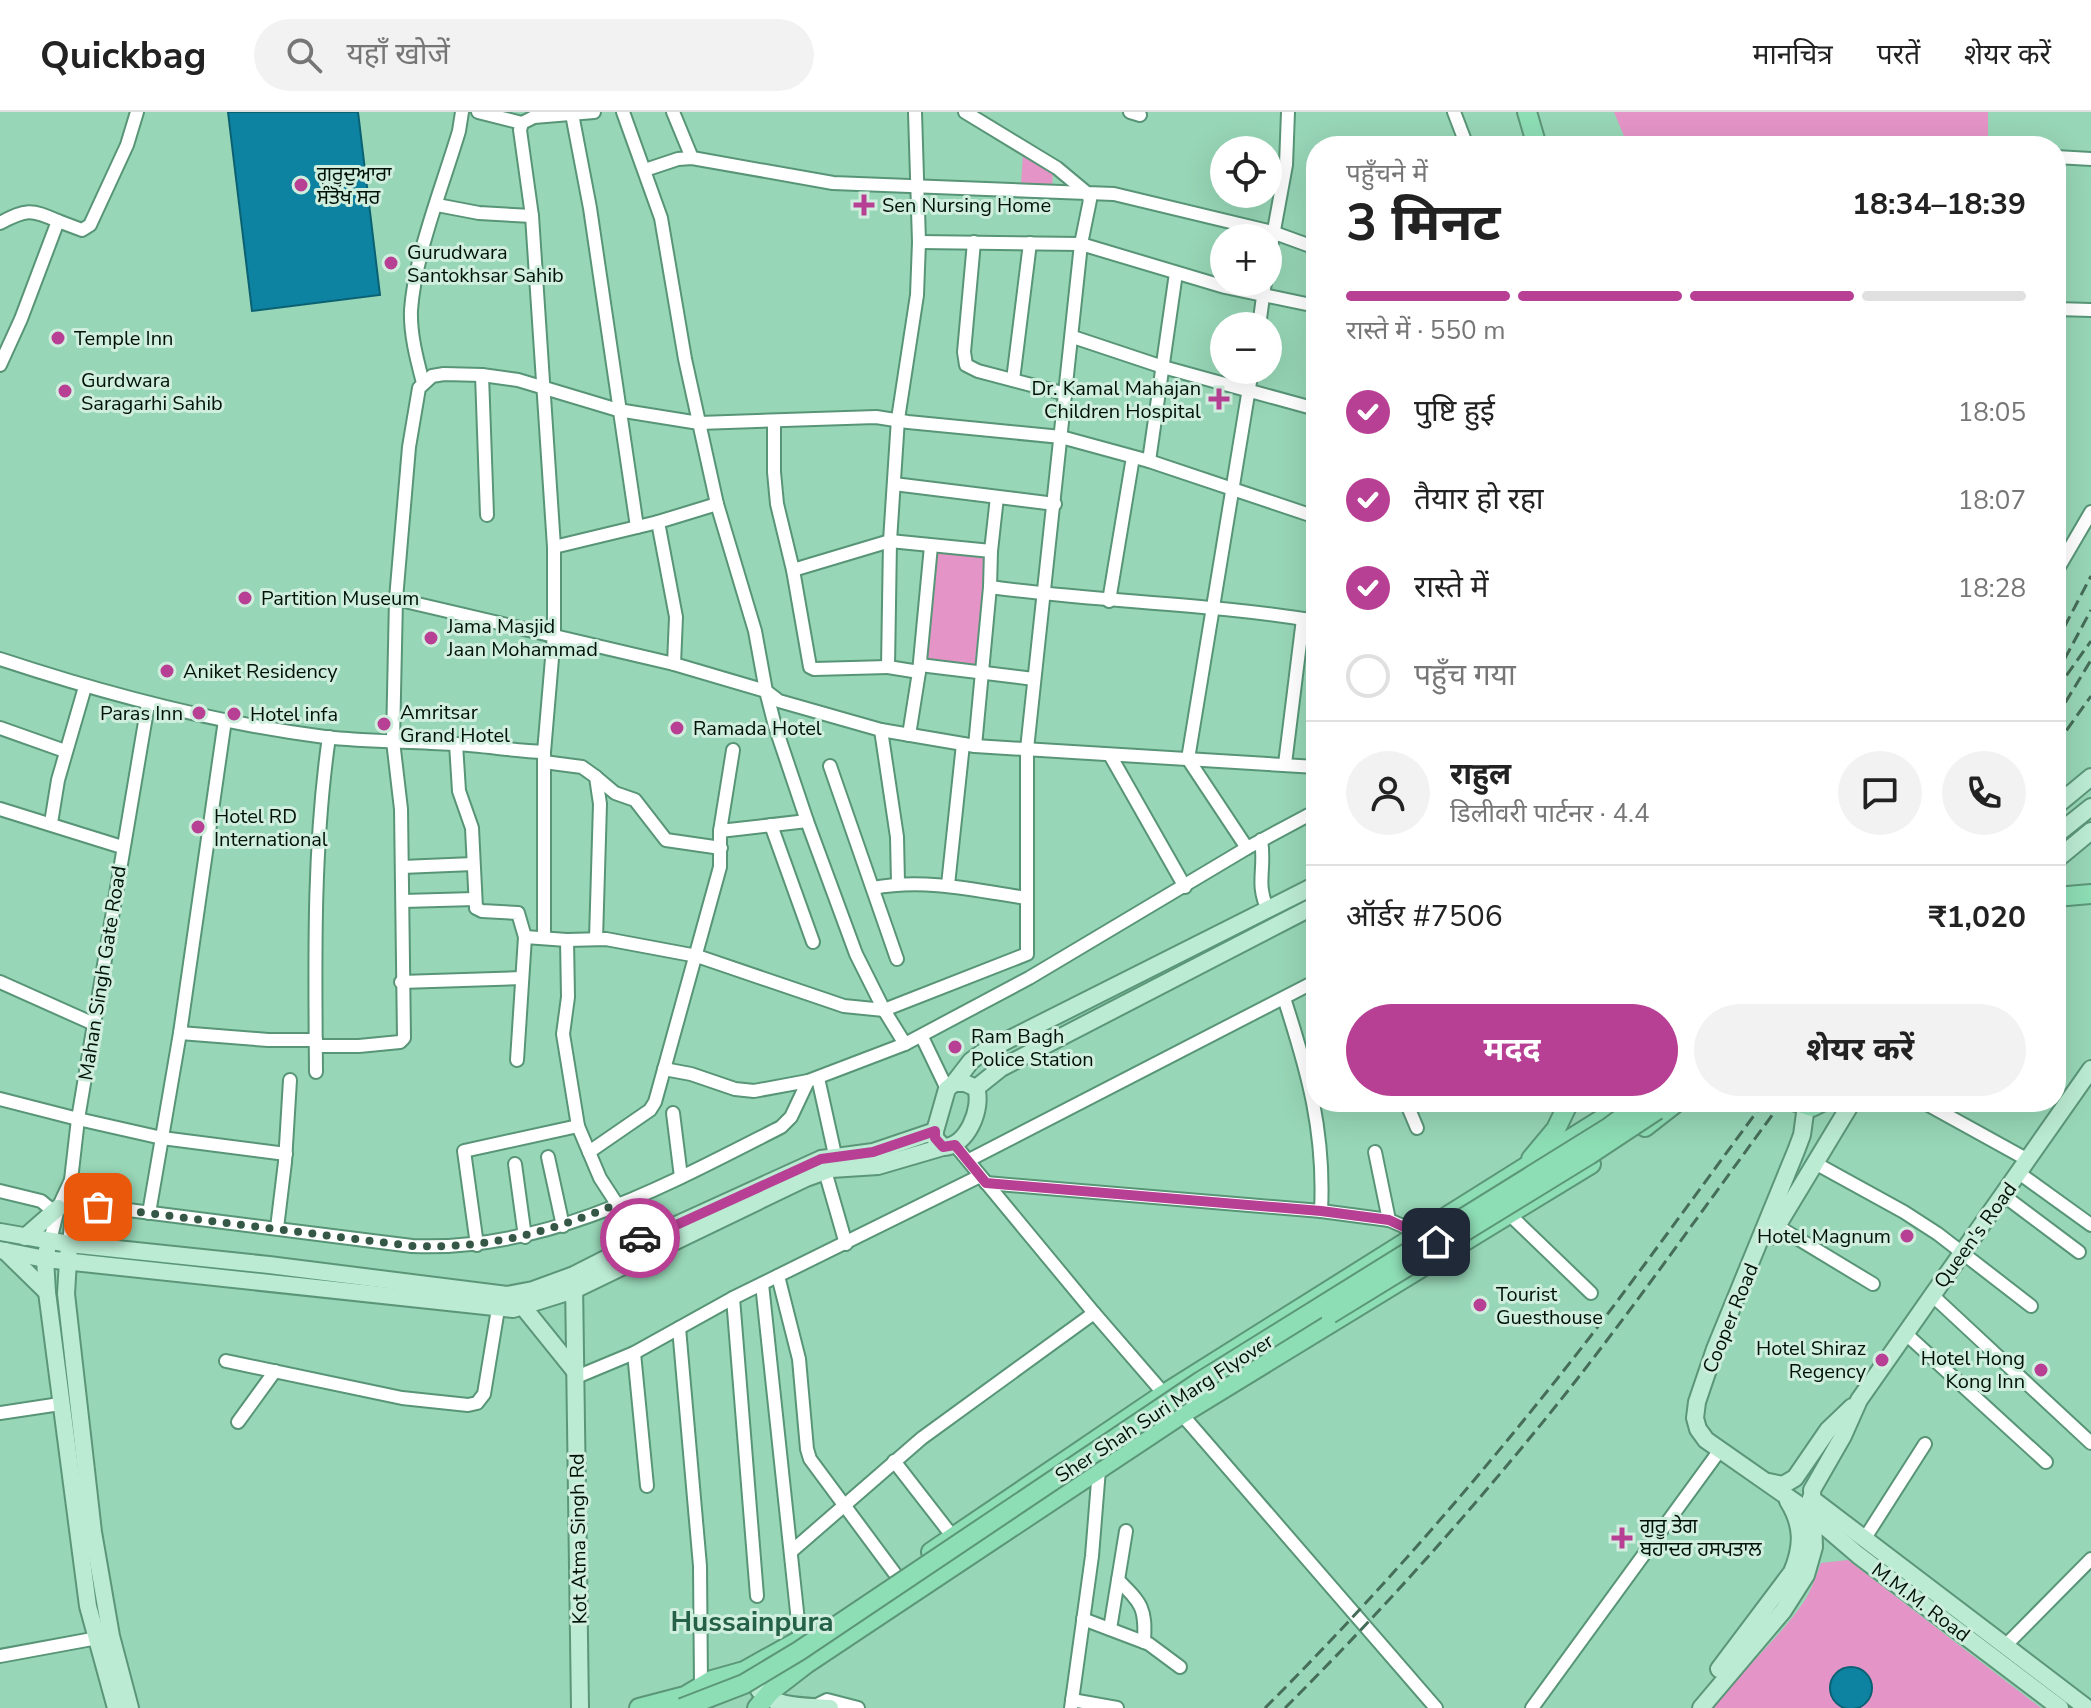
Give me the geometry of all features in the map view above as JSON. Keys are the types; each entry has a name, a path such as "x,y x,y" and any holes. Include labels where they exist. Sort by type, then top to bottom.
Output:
{"highway":[{"path":"1527,112 1534,136"},
{"path":"2066,896 2091,894"},
{"path":"1519,1173 1556,1129 1564,1112"},
{"path":"639,1708 686,1700 730,1673 744,1671 800,1640 1164,1394 1614,1112"},
{"name":"Sher Shah Suri Marg Flyover","path":"686,1700 744,1684 799,1651 1201,1381 1608,1128 1641,1112"},
{"name":"Sher Shah Suri Marg Flyover","path":"712,1708 748,1692 802,1659 1207,1389 1600,1148 1647,1112"},
{"path":"744,1671 753,1676 760,1700 806,1664 1182,1414 1510,1215 1628,1140 1664,1112"}],"main road":[{"path":"2066,804 2091,777"},
{"path":"2066,807 2091,790"},
{"path":"2066,827 2091,807"},
{"path":"2066,852 2091,831"},
{"path":"944,1141 951,1086 971,1061 982,1053 1306,890"},
{"path":"976,1088 1001,1068 1306,910"},
{"name":"Queen's Road","path":"2066,1105 2091,1069"},
{"path":"951,1086 965,1083 976,1088"},
{"path":"2,1250 45,1259 68,1252 269,1265 507,1295 574,1283 641,1241 821,1159 833,1165 878,1166 967,1133 978,1100 976,1088"},
{"name":"Cooper Road","path":"1784,1494 1706,1440 1695,1418 1697,1402 1715,1349 1799,1143 1806,1112"},
{"path":"1745,1279 1846,1112"},
{"name":"Queen's Road","path":"1811,1498 1816,1480 1843,1436 1859,1400 2061,1112"},
{"path":"0,1232 50,1241 92,1263 498,1309 524,1308 833,1165"},
{"path":"25,1237 61,1207"},
{"path":"50,1241 45,1259 47,1292 88,1606 104,1637 130,1708"},
{"path":"2,1250 47,1292"},
{"path":"68,1252 68,1309 104,1637 116,1708"},
{"path":"68,1309 72,1284 79,1272 92,1263"},
{"name":"Kot Atma Singh Rd","path":"574,1283 580,1708"},
{"path":"524,1308 574,1374"},
{"name":"Queen's Road","path":"1766,1481 1783,1485 1795,1478 1828,1430 1859,1400"},
{"path":"1689,1708 1792,1572 1799,1557 1801,1538 1796,1513 1784,1494"},
{"name":"M.M.M. Road","path":"1784,1494 1858,1555 2060,1708"},
{"path":"1701,1708 1783,1611 1806,1575 1814,1547 1811,1498"},
{"name":"M.M.M. Road","path":"1811,1498 2088,1704"},
{"path":"1809,1565 1831,1549 1858,1555"},
{"path":"760,1700 830,1708"}],"street":[{"path":"0,223 20,212 33,211 82,230 90,225 127,145 137,112"},
{"path":"423,383 416,357 411,312 421,254 462,112"},
{"path":"478,112 522,123 534,117 594,112"},
{"path":"623,112 667,243 685,359 699,423 717,504 755,631 766,691 807,821 856,954 905,1044"},
{"path":"673,112 692,158"},
{"path":"888,667 890,541 898,419 917,295 919,242 915,112"},
{"path":"965,112 1057,168 1087,193 1091,206 1081,244 1027,749 1029,978"},
{"path":"1274,224 1286,165 1288,112"},
{"path":"1454,112 1463,136"},
{"path":"572,114 590,208 637,527"},
{"path":"522,123 520,135 532,216 545,388 554,547 554,635 544,757 544,938"},
{"path":"645,170 678,159 692,158 833,183 1114,194 1239,224"},
{"path":"2066,158 2091,159"},
{"path":"437,205 479,213 532,216"},
{"path":"0,365 58,221"},
{"path":"1282,236 1306,244"},
{"path":"919,242 1081,244 1176,273 1210,279"},
{"path":"974,242 964,358 971,369 1066,394"},
{"path":"1013,380 1030,243"},
{"path":"1149,461 1176,273"},
{"path":"1282,294 1306,303"},
{"path":"2066,309 2091,310"},
{"path":"1073,337 1163,367 1306,406"},
{"path":"482,375 487,515"},
{"path":"180,1033 359,1046 402,1042 401,809 393,741 396,599 409,447 419,388 432,376 482,375 518,380 618,410 699,423 847,416 1061,437 1149,461 1306,514"},
{"path":"1247,848 1188,759 1249,384"},
{"path":"774,421 777,504 812,668 920,668 1034,679"},
{"path":"1109,601 1133,457"},
{"path":"894,484 1055,504"},
{"path":"948,885 981,672 997,497"},
{"path":"554,547 717,504"},
{"path":"2066,555 2091,512"},
{"path":"658,522 676,617 674,664"},
{"path":"793,570 890,541 991,551"},
{"path":"909,735 920,668 931,546"},
{"path":"990,587 1306,620"},
{"path":"396,599 674,664 766,691 779,701 881,730 969,745 1306,766"},
{"path":"1285,764 1306,638"},
{"path":"0,659 85,687 225,720 329,737 456,744 544,757 582,767 615,793 635,800 666,840 721,848"},
{"path":"51,823 65,751 85,687"},
{"name":"Mahan Singh Gate Road","path":"61,1207 71,1180 122,847 148,704"},
{"path":"149,1213 180,1033 225,720"},
{"path":"0,728 65,751"},
{"path":"881,730 897,837 898,883"},
{"path":"316,1072 318,862 323,777 329,737"},
{"path":"456,744 459,791 472,828 476,908 480,911 518,913 525,937 517,1060"},
{"path":"589,1152 652,1108 720,867 720,831 733,750"},
{"path":"1110,755 1185,887"},
{"path":"830,766 897,959"},
{"path":"596,777 600,804 596,939"},
{"path":"0,809 122,847"},
{"path":"664,1069 745,1091 813,1079 905,1044 1029,978 1306,816"},
{"path":"720,831 807,821"},
{"path":"771,825 813,942"},
{"path":"1261,840 1264,862 1260,892 1268,910"},
{"path":"402,867 473,864"},
{"path":"873,888 898,883 948,885 1026,898"},
{"path":"403,901 475,899"},
{"path":"525,937 618,940 697,956 844,1006 884,1010 1027,954"},
{"path":"567,940 568,997 563,1034 578,1126 600,1178 641,1241"},
{"path":"401,982 522,978"},
{"path":"0,982 94,1024"},
{"path":"969,1160 1306,986"},
{"path":"1284,998 1306,1068"},
{"path":"922,1037 951,1086"},
{"path":"813,1079 833,1165 846,1244"},
{"path":"0,1191 61,1207 149,1213 412,1246 477,1245 525,1237 563,1226 681,1177 781,1127 791,1117 813,1079"},
{"path":"277,1228 286,1154 290,1080"},
{"path":"0,1099 162,1138 286,1154"},
{"path":"1315,1112 1322,1157 1321,1211"},
{"path":"1410,1112 1417,1128"},
{"path":"1938,1112 2023,1167 2091,1225"},
{"path":"673,1113 681,1177"},
{"path":"477,1245 464,1151 578,1126"},
{"path":"944,1141 969,1160 1094,1313 1436,1708"},
{"path":"1375,1152 1389,1220"},
{"path":"548,1157 563,1226"},
{"path":"1815,1163 1904,1212 1963,1252 2031,1306"},
{"path":"515,1164 525,1237"},
{"path":"574,1374 634,1353 733,1298 983,1180 1389,1220 1420,1232 1451,1251"},
{"path":"2003,1195 2079,1252"},
{"path":"50,1241 61,1207"},
{"path":"61,1207 68,1252"},
{"path":"1510,1215 1591,1293"},
{"path":"1777,1226 1873,1284"},
{"path":"778,1276 799,1359 807,1449 815,1466 896,1575"},
{"path":"762,1284 793,1550 800,1640"},
{"path":"1932,1295 2091,1443"},
{"path":"733,1298 757,1596"},
{"path":"226,1361 402,1398 457,1405 477,1403 484,1394 498,1309"},
{"path":"793,1550 894,1461 1094,1313"},
{"path":"679,1328 700,1566 686,1700"},
{"path":"1905,1333 2046,1462"},
{"path":"634,1353 647,1486"},
{"path":"238,1422 275,1371"},
{"path":"0,1413 60,1404"},
{"path":"1865,1538 1925,1444"},
{"path":"1532,1708 1720,1450"},
{"path":"894,1461 953,1537"},
{"path":"1099,1469 1092,1556 1072,1704 1117,1708"},
{"path":"1110,1629 1126,1531"},
{"path":"2006,1645 2091,1559"},
{"path":"1118,1580 1143,1607 1144,1642"},
{"path":"1083,1619 1144,1642 1160,1650 1180,1667"},
{"path":"0,1656 104,1637"},
{"path":"813,1707 827,1700 858,1708"}],"shaded area":[{"path":"1614,112 1988,112 1988,136 1624,136"},
{"path":"1023,154 1053,171 1052,188 1021,185"},
{"path":"933,552 988,557 977,668 922,663"},
{"path":"1848,1560 2041,1708 1714,1708 1793,1617 1808,1594 1821,1563"}],"water":[{"name":"ਗੁਰੂਦੁਆਰਾ ਸੰਤੋਖ ਸਰ","path":"228,112 358,112 380,295 252,311"},
{"path":"1851,1667 1866,1673 1872,1688 1866,1703 1851,1709 1836,1703 1830,1688 1836,1673"}],"railway":[{"path":"2066,624 2091,576"},
{"path":"2066,656 2091,610"},
{"path":"2066,676 2091,641"},
{"path":"2066,701 2091,660"},
{"path":"2066,731 2091,696"},
{"path":"1265,1708 1392,1574 1513,1434 1612,1308 1757,1112"},
{"path":"1285,1708 1415,1571 1538,1428 1632,1307 1775,1112"}],"way so far":[{"path":"98,1207 412,1246 455,1247 525,1237 563,1226 617,1204 640,1238"}],"place":[{"name":"ਗੁਰੂਦੁਆਰਾ ਸੰਤੋਖ ਸਰ","path":"301,185"},
{"name":"Sen Nursing Home","path":"864,205"},
{"name":"Gurudwara Santokhsar Sahib","path":"391,263"},
{"name":"Temple Inn","path":"58,338"},
{"name":"Gurdwara Saragarhi Sahib","path":"65,391"},
{"name":"Dr. Kamal Mahajan Children Hospital","path":"1219,399"},
{"name":"Partition Museum","path":"245,598"},
{"name":"Jama Masjid Jaan Mohammad","path":"431,638"},
{"name":"Aniket Residency","path":"167,671"},
{"name":"Paras Inn","path":"199,713"},
{"name":"Hotel infa","path":"234,714"},
{"name":"Amritsar Grand Hotel","path":"384,724"},
{"name":"Ramada Hotel","path":"677,728"},
{"name":"Hotel RD International","path":"198,827"},
{"name":"Ram Bagh Police Station","path":"955,1047"},
{"name":"Hotel Magnum","path":"1907,1236"},
{"name":"Tourist Guesthouse","path":"1480,1305"},
{"name":"Hotel Shiraz Regency","path":"1882,1360"},
{"name":"Hotel Hong Kong Inn","path":"2041,1370"},
{"name":"ਗੁਰੂ ਤੇਗ ਬਹਾਦਰ ਹਸਪਤਾਲ","path":"1622,1538"}],"district":[{"name":"Hussainpura","path":"752,1621"}],"route":[{"path":"640,1238 641,1241 821,1159 873,1152 935,1131 938,1143 943,1147 955,1145 986,1183 1321,1211 1389,1220 1436,1242"}]}
